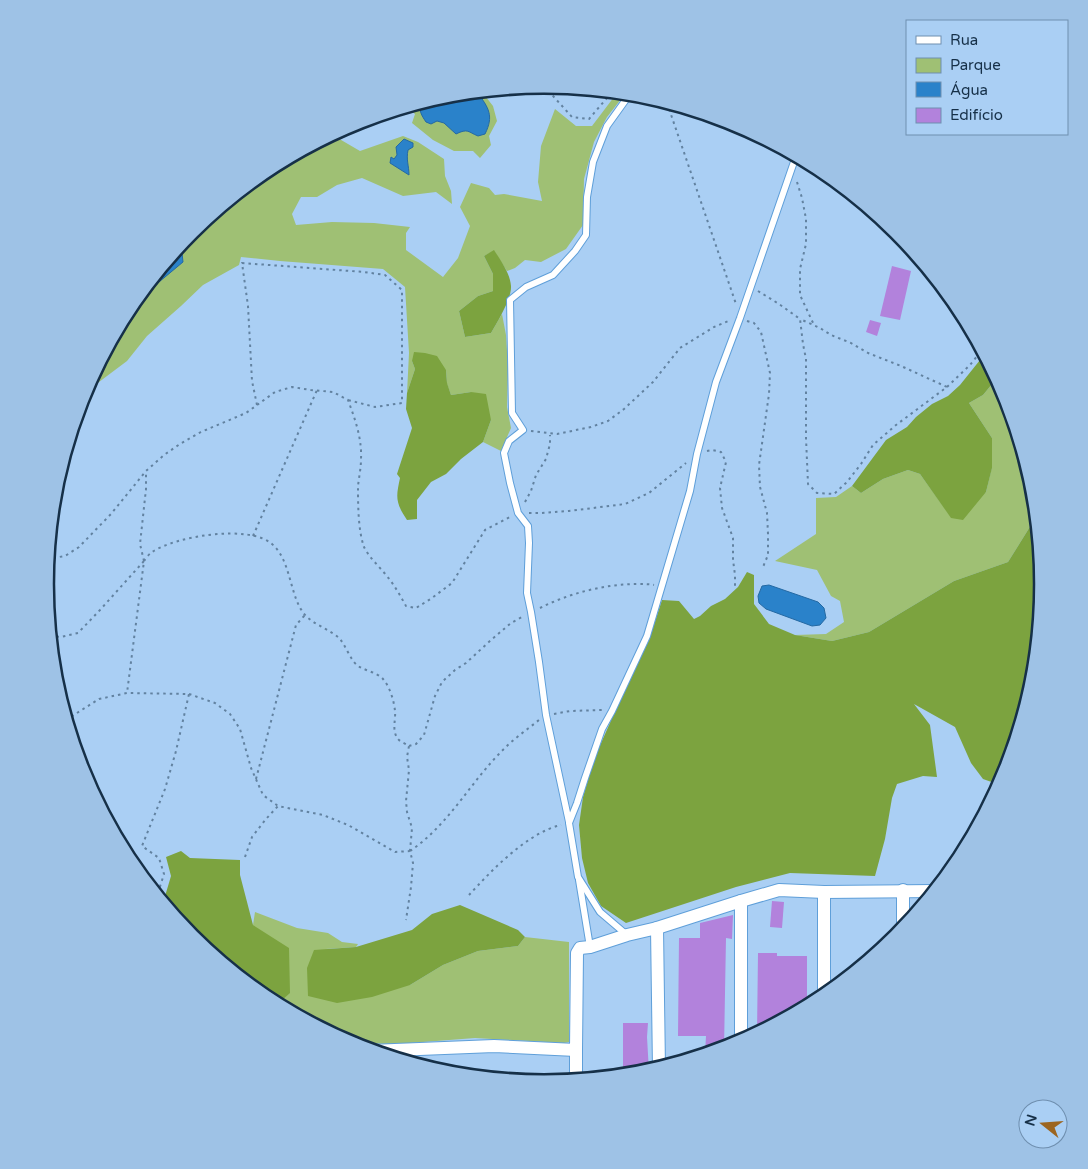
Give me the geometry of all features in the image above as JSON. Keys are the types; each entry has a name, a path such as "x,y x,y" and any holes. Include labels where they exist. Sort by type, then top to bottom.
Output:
{"street":[{"path":"576,1074 576,958 580,948 590,947 627,935 658,928 779,890 824,892 927,891"},
{"path":"903,890 903,918"},
{"path":"824,892 824,986"},
{"path":"741,901 741,1033"},
{"path":"658,928 659,1061"},
{"path":"390,1050 494,1046 576,1050"}],"lane":[{"path":"590,947 569,823 546,715 527,593 528,526 518,513 504,453 509,441 523,430 512,413 510,300 526,287 553,275 586,236 587,197 593,162 607,126 625,101"},
{"path":"569,823 602,729 648,636 667,564 690,490 697,454 716,382 794,163"},
{"path":"578,877 600,912 627,935"}],"path":[{"path":"551,94 572,118 590,119 607,98"},
{"path":"670,111 740,318"},
{"path":"792,167 802,198 806,219 806,244 800,269 800,295 814,325"},
{"path":"55,558 65,556 79,547 111,514 146,471 164,455 202,432 246,413 275,392 292,388 333,392 348,400 375,407 402,403 402,290 385,275 242,263 248,306 252,381 257,405"},
{"path":"750,287 800,319 831,335 947,387"},
{"path":"523,430 557,434 591,428 608,420 624,409 652,382 680,348 714,327 730,320 740,318 754,323 761,332 770,373 769,394 759,465 760,487 767,513 768,534 768,555 762,567"},
{"path":"800,319 806,359 808,484 817,493 834,494 847,482 873,446 896,425 947,387 978,356"},
{"path":"253,536 317,390"},
{"path":"348,400 360,439 361,459 358,486 360,528 365,547 377,565 389,578 406,606 416,608 452,583 485,530 518,513 541,513 625,504 649,493 697,454 712,450 721,452 726,462 720,488 722,508 733,538 735,587"},
{"path":"518,513 531,491 536,475 546,459 550,444 550,434"},
{"path":"127,693 144,561 140,544 146,471"},
{"path":"57,637 78,632 152,553 186,539 211,535 231,533 258,537 272,544 282,558 298,602 305,615 339,637 357,666 369,670 383,679 393,696 394,730 398,740 409,746 416,744 424,735 435,696 442,682 455,670 466,664 511,623 549,603 575,594 610,586 650,584 662,588"},
{"path":"256,779 296,625 305,615"},
{"path":"72,716 99,699 127,693 189,694 215,704 230,714 240,729 250,768 263,795 278,806 323,816 348,825 395,852 410,851 423,842 442,823 506,747 546,715 570,711 612,711"},
{"path":"159,888 164,874 159,858 142,846 165,789 189,694"},
{"path":"406,920 413,863 410,851 412,828 406,801 409,746"},
{"path":"245,857 252,837 278,806"},
{"path":"469,895 489,873 534,836 569,823"}],"green space":[{"path":"486,97 493,106 497,121 489,136 491,145 480,158 473,151 454,151 433,140 412,123 415,114 413,112"},
{"path":"613,99 620,100 607,117 594,142 584,179 583,225 566,249 541,262 525,260 515,268 507,271 494,251 484,256 493,274 493,291 478,296 459,311 465,337 491,333 502,314 506,335 508,367 507,407 511,428 501,451 483,442 491,420 471,392 451,395 447,384 446,370 412,361 415,369 407,393 409,353 405,287 383,269 241,257 239,265 203,285 147,336 127,361 97,383 119,339 136,312 175,261 197,238 221,216 272,177 327,145 340,139 360,151 403,136 418,142 444,159 445,176 451,191 452,204 436,192 403,196 362,178 337,185 317,197 301,197 292,214 296,225 332,222 374,223 410,227 406,233 406,250 443,277 458,258 470,226 460,207 471,183 489,188 495,195 504,194 542,201 538,182 541,146 555,109 576,126 592,126"},
{"path":"494,250 509,276 511,291 509,297 491,333 465,337 459,311 478,296 493,291 493,274 484,256"},
{"path":"414,352 437,356 446,370 447,383 451,395 471,392 486,394 491,420 483,442 461,459 446,474 431,482 417,500 417,519 407,520 398,504 397,495 400,478 397,474 412,428 406,409 407,393 415,369 412,361"},
{"path":"980,360 991,385 983,395 969,403 992,438 992,468 986,492 963,520 951,518 920,474 908,470 883,479 861,493 852,486 886,440 907,427 932,404 948,396 960,385"},
{"path":"991,385 1018,458 1030,521 1030,526 1008,562 954,581 869,632 832,641 795,635 826,634 844,622 840,601 831,596 817,570 775,561 816,534 816,498 836,497 852,486 861,493 883,479 908,470 920,474 951,517 986,492 992,467 992,438 969,403 983,395"},
{"path":"1030,526 1034,584 1030,648 1018,711 992,782 983,779 971,763 955,727 914,704 930,725 937,777 923,776 897,784 892,798 885,839 875,876 790,873 736,887 626,923 601,906 588,883 582,858 579,825 583,797 594,759 649,640 662,600 679,601 694,619 711,606 725,599 738,587 747,572 754,575 754,604 769,624 795,635 832,641 869,632 954,581 1008,562"},
{"path":"181,851 190,858 240,860 240,875 253,925 289,948 290,993 283,999 221,953 175,908 165,896 171,876 166,857"},
{"path":"460,905 518,930 525,937 518,946 478,951 443,965 410,985 372,997 337,1003 308,996 307,968 314,950 356,947 412,930 432,914"},
{"path":"255,912 297,928 328,933 342,942 358,944 356,947 326,949 410,985 443,965 478,951 518,946 525,937 569,942 569,1042 475,1038 397,1044 372,1043 327,1024 279,997 253,925"}],"water":[{"path":"481,98 490,117 485,134 478,136 466,131 456,134 444,123 437,121 431,124 426,122 420,110"},
{"path":"404,139 413,143 413,147 408,150 407,154 409,175 390,163 391,157 394,159 397,155 396,147"},
{"path":"182,254 183,262 157,284"},
{"path":"769,585 818,602 824,608 826,618 820,625 812,626 766,609 759,603 758,596 762,586"}],"building":[{"path":"892,266 911,271 900,320 880,316"},
{"path":"870,320 881,323 877,336 866,332"},
{"path":"772,901 784,902 782,928 770,927"},
{"path":"733,915 732,939 726,938 724,1040 705,1048 706,1036 678,1036 679,938 700,938 700,923"},
{"path":"758,953 777,953 777,956 807,956 807,998 757,1026"},
{"path":"623,1023 648,1023 648,1063 623,1068"}]}
